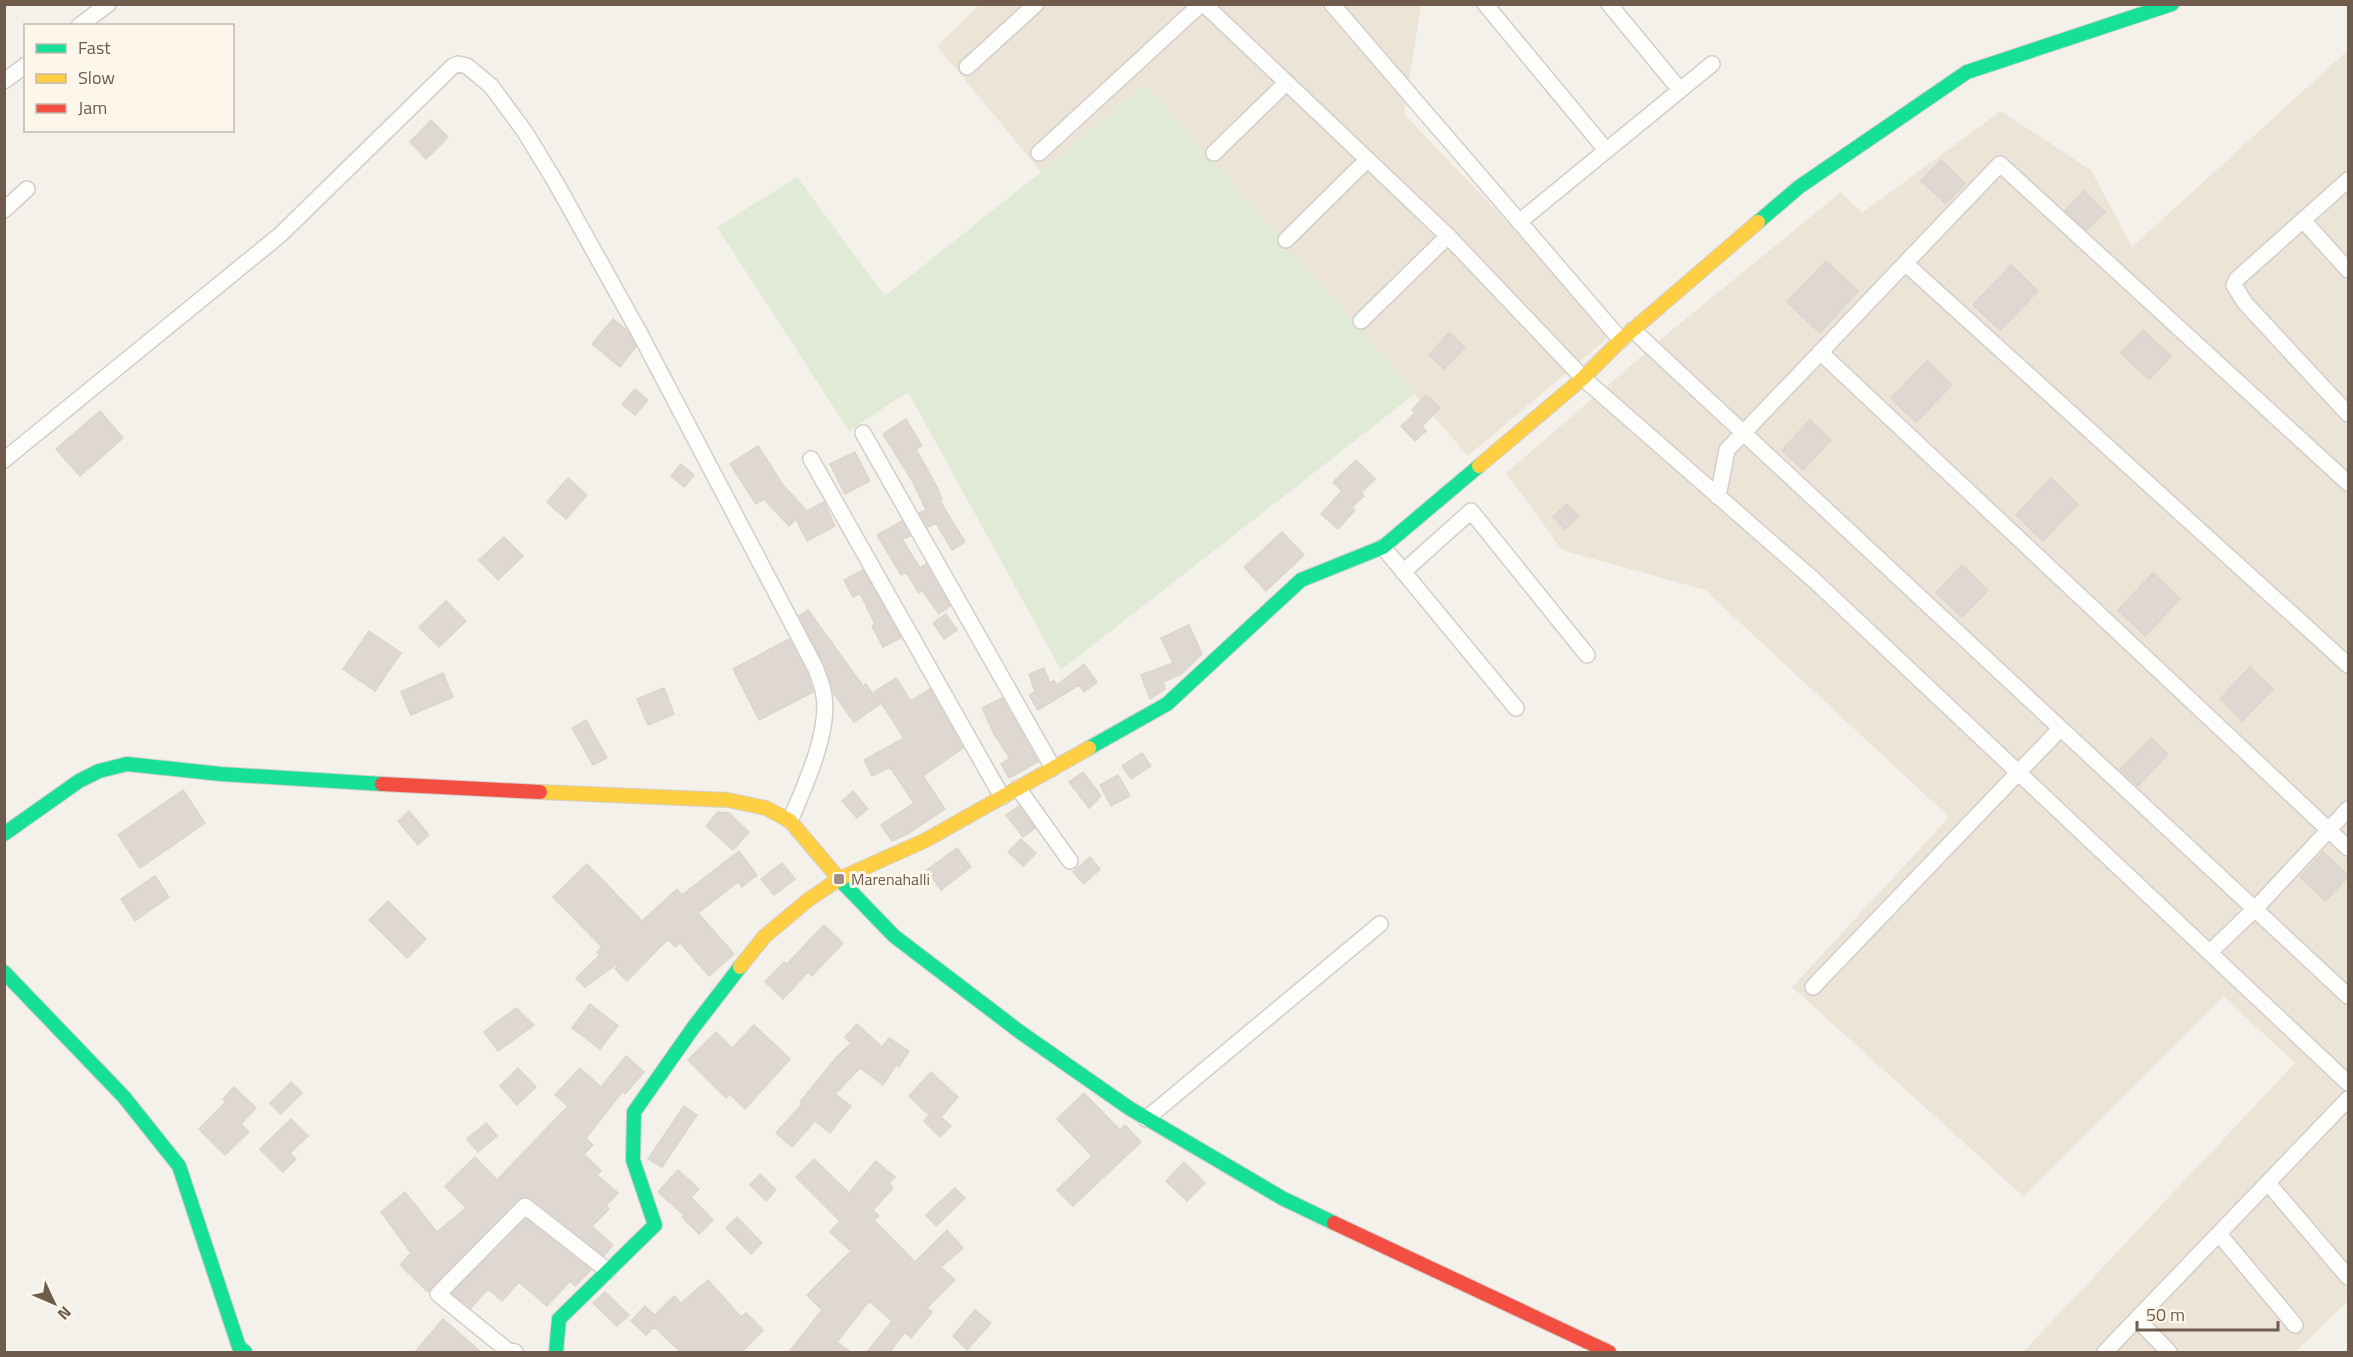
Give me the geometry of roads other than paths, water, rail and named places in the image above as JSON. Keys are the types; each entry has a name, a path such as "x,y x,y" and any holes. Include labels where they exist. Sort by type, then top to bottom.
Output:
{"street":[{"path":"82,24 108,4"},
{"path":"967,67 1036,4"},
{"path":"1040,153 1202,4 1448,236 1583,378 1815,581 2349,1083"},
{"path":"1332,4 1621,340"},
{"path":"1485,4 1606,150"},
{"path":"1609,4 1680,90"},
{"path":"556,1353 559,1319 655,1226 633,1160 634,1112 693,1028 764,937 808,900 839,879 926,840 1167,704 1300,580 1383,548 1583,378 1621,340 1799,187 1967,72 2166,5"},
{"path":"4,460 280,235 453,66 458,64 467,66 491,86 525,132 562,193 639,332 816,669 824,696 825,718 818,748 790,821"},
{"path":"1519,222 1712,64"},
{"path":"4,81 24,66"},
{"path":"1214,153 1286,83"},
{"path":"1286,240 1367,160"},
{"path":"1718,497 1727,450 2000,164 2349,483"},
{"path":"2349,180 2237,279 2234,285 2245,303 2349,414"},
{"path":"4,210 27,189"},
{"path":"2303,220 2349,270"},
{"path":"1361,321 1448,236"},
{"path":"1905,263 2349,665"},
{"path":"1633,330 1742,434 2349,996"},
{"path":"1820,352 2349,848"},
{"path":"863,433 1053,768"},
{"path":"811,459 1002,797"},
{"path":"1402,572 1471,511 1587,655"},
{"path":"1383,548 1516,708"},
{"path":"1814,987 2061,729"},
{"path":"4,834 80,781 99,771 127,764 267,777 461,789 728,800 766,808 790,821 839,879 894,936 1020,1032 1146,1119 1282,1198 1609,1353"},
{"path":"1018,788 1070,861"},
{"path":"2210,952 2255,909 2349,809"},
{"path":"1146,1119 1380,924"},
{"path":"4,972 124,1097 179,1166 239,1347 245,1353"},
{"path":"2105,1353 2349,1099"},
{"path":"2268,1183 2349,1277"},
{"path":"515,1353 507,1350 438,1294 525,1206 608,1271"},
{"path":"2219,1234 2295,1325"},
{"path":"2137,1319 2169,1353"}],"place":[{"name":"Marenahalli","path":"839,879"}]}
